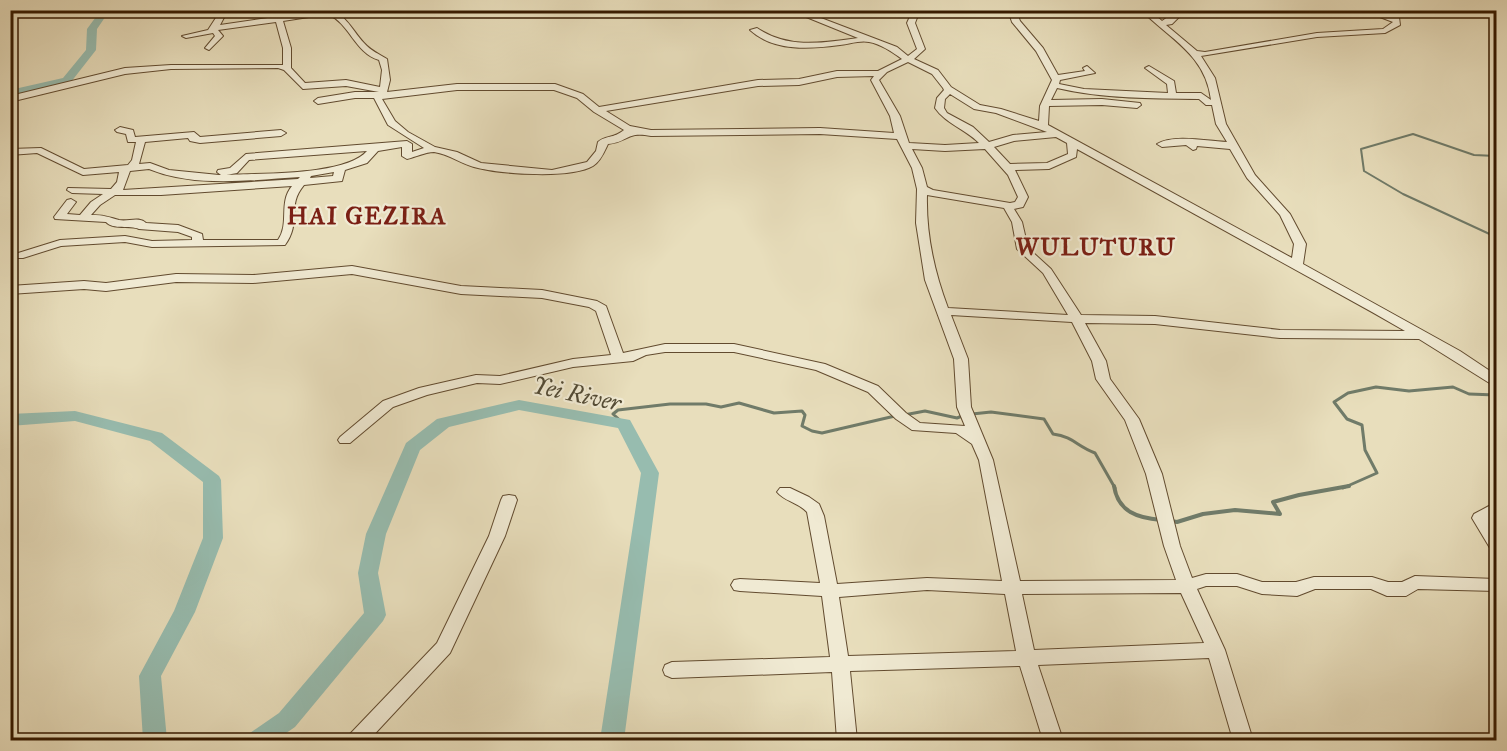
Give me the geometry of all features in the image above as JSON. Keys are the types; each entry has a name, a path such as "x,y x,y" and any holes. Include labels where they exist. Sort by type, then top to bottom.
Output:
{"street":[{"path":"188,32 210,32 225,10"},
{"path":"792,10 894,49 909,60 935,72 947,87 976,107 998,111 1043,126 1423,336 1494,383"},
{"path":"597,110 758,83 799,82 837,74 880,73 909,60 921,49 911,23 917,10"},
{"path":"1012,10 1016,22 1040,50 1054,81 1046,103 1043,126"},
{"path":"1144,10 1195,53 1211,78 1221,124 1251,176 1285,214 1300,244 1297,265"},
{"path":"1160,24 1169,22 1183,10"},
{"path":"215,27 326,11 340,17 361,45 374,56 383,59 386,80 379,103 391,123 432,149 454,154 467,162 480,166 552,173 590,164 601,151 601,144 605,141 617,140 627,132 639,131 695,134 736,131 820,131 945,148 987,146 1013,138 1058,134"},
{"path":"1195,53 1205,54 1317,35 1385,31 1397,23 1396,20 1375,12"},
{"path":"279,19 287,48 287,67 303,86 346,83 382,93"},
{"path":"208,48 219,36 215,27"},
{"path":"754,30 763,38 786,44 834,43 869,39"},
{"path":"10,99 125,71 225,66 287,67"},
{"path":"1054,81 1091,73 1087,68"},
{"path":"1149,68 1171,83 1174,96"},
{"path":"880,73 875,80 894,116 916,168 922,189 921,223 931,280 961,359 967,415 986,460 1027,659 1053,741"},
{"path":"1054,81 1084,92 1201,96 1209,102 1216,102"},
{"path":"318,101 355,95 457,87 555,87 580,96 597,110 627,128 639,131"},
{"path":"922,189 930,193 1010,206 1019,205 1023,197 1008,166 970,129 944,115 939,108 941,98 949,91 947,87"},
{"path":"1046,103 1102,102 1137,105"},
{"path":"120,130 130,132 131,140 173,135 194,135 193,139 200,140 281,133"},
{"path":"82,219 100,200 116,192 128,168 137,160 141,140"},
{"path":"1008,166 1048,166 1073,155 1072,143"},
{"path":"202,176 233,171 246,157 407,144 407,156 432,149"},
{"path":"1162,144 1234,146"},
{"path":"10,152 38,150 83,172 150,166 167,173 219,178 301,177 338,180 340,168 364,161 375,148"},
{"path":"72,190 175,192 301,177"},
{"path":"20,256 60,243 125,239 152,244 281,243 287,235 290,195 301,177"},
{"path":"71,202 59,218 111,219 112,223 141,223 139,226 160,229 180,227 198,236 197,244"},
{"path":"1010,206 1023,249 1047,271 1071,308 1099,361 1103,379 1132,419 1154,474 1186,586 1216,650 1243,741"},
{"path":"10,290 84,285 106,287 176,278 253,279 352,270 461,290 542,294 593,304 602,309 603,319 615,344 618,357"},
{"path":"942,311 1032,318 1155,320 1280,334 1423,336"},
{"path":"345,440 388,404 424,391 456,386 476,379 508,378 573,363 633,357 642,352 665,348 734,348 820,367 873,389 901,416 917,427 959,429 978,441"},
{"path":"785,492 808,503 817,518 818,535 831,590 842,664 847,741"},
{"path":"357,741 444,648 498,536 509,500"},
{"path":"1497,513 1489,512 1480,518 1497,544"},
{"path":"740,585 831,590 927,584 1013,588 1186,586 1206,580 1237,580 1262,588 1297,589 1314,583 1372,583 1387,589 1406,589 1415,582 1497,585"},
{"path":"672,670 1027,659 1216,650"}],"waterway":[{"name":"Yei River","path":"10,93 67,80 91,50 92,29 106,10"},
{"path":"1496,156 1474,155 1413,134 1361,149 1364,171 1403,194 1496,237"},
{"path":"1347,486 1377,473 1365,450 1362,425 1347,419 1334,402 1348,393 1376,387 1409,391 1453,387 1469,394 1496,395"},
{"path":"624,424 613,414 618,410 670,404 706,404 721,407 739,403 774,413 802,411 805,415 802,426 822,433 895,416"},
{"name":"Yei River","path":"258,740 287,720 375,615 368,573 376,534 412,447 443,423 519,405 624,424 650,473 612,740"},
{"path":"904,415 925,411 957,418 962,416"},
{"path":"972,414 991,412 1044,419 1053,434 1071,439 1095,453 1114,486"},
{"name":"Yei River","path":"10,420 75,416 156,437 212,480 213,538 184,612 150,676 155,740"},
{"path":"1114,486 1120,502 1130,512 1145,518 1161,520"},
{"path":"1171,521 1177,522 1203,514 1235,510 1280,514 1273,502 1347,486"}],"district":[{"name":"HAI GEZIRA","path":"367,216"},
{"name":"WULUTURU","path":"1096,247"}]}
